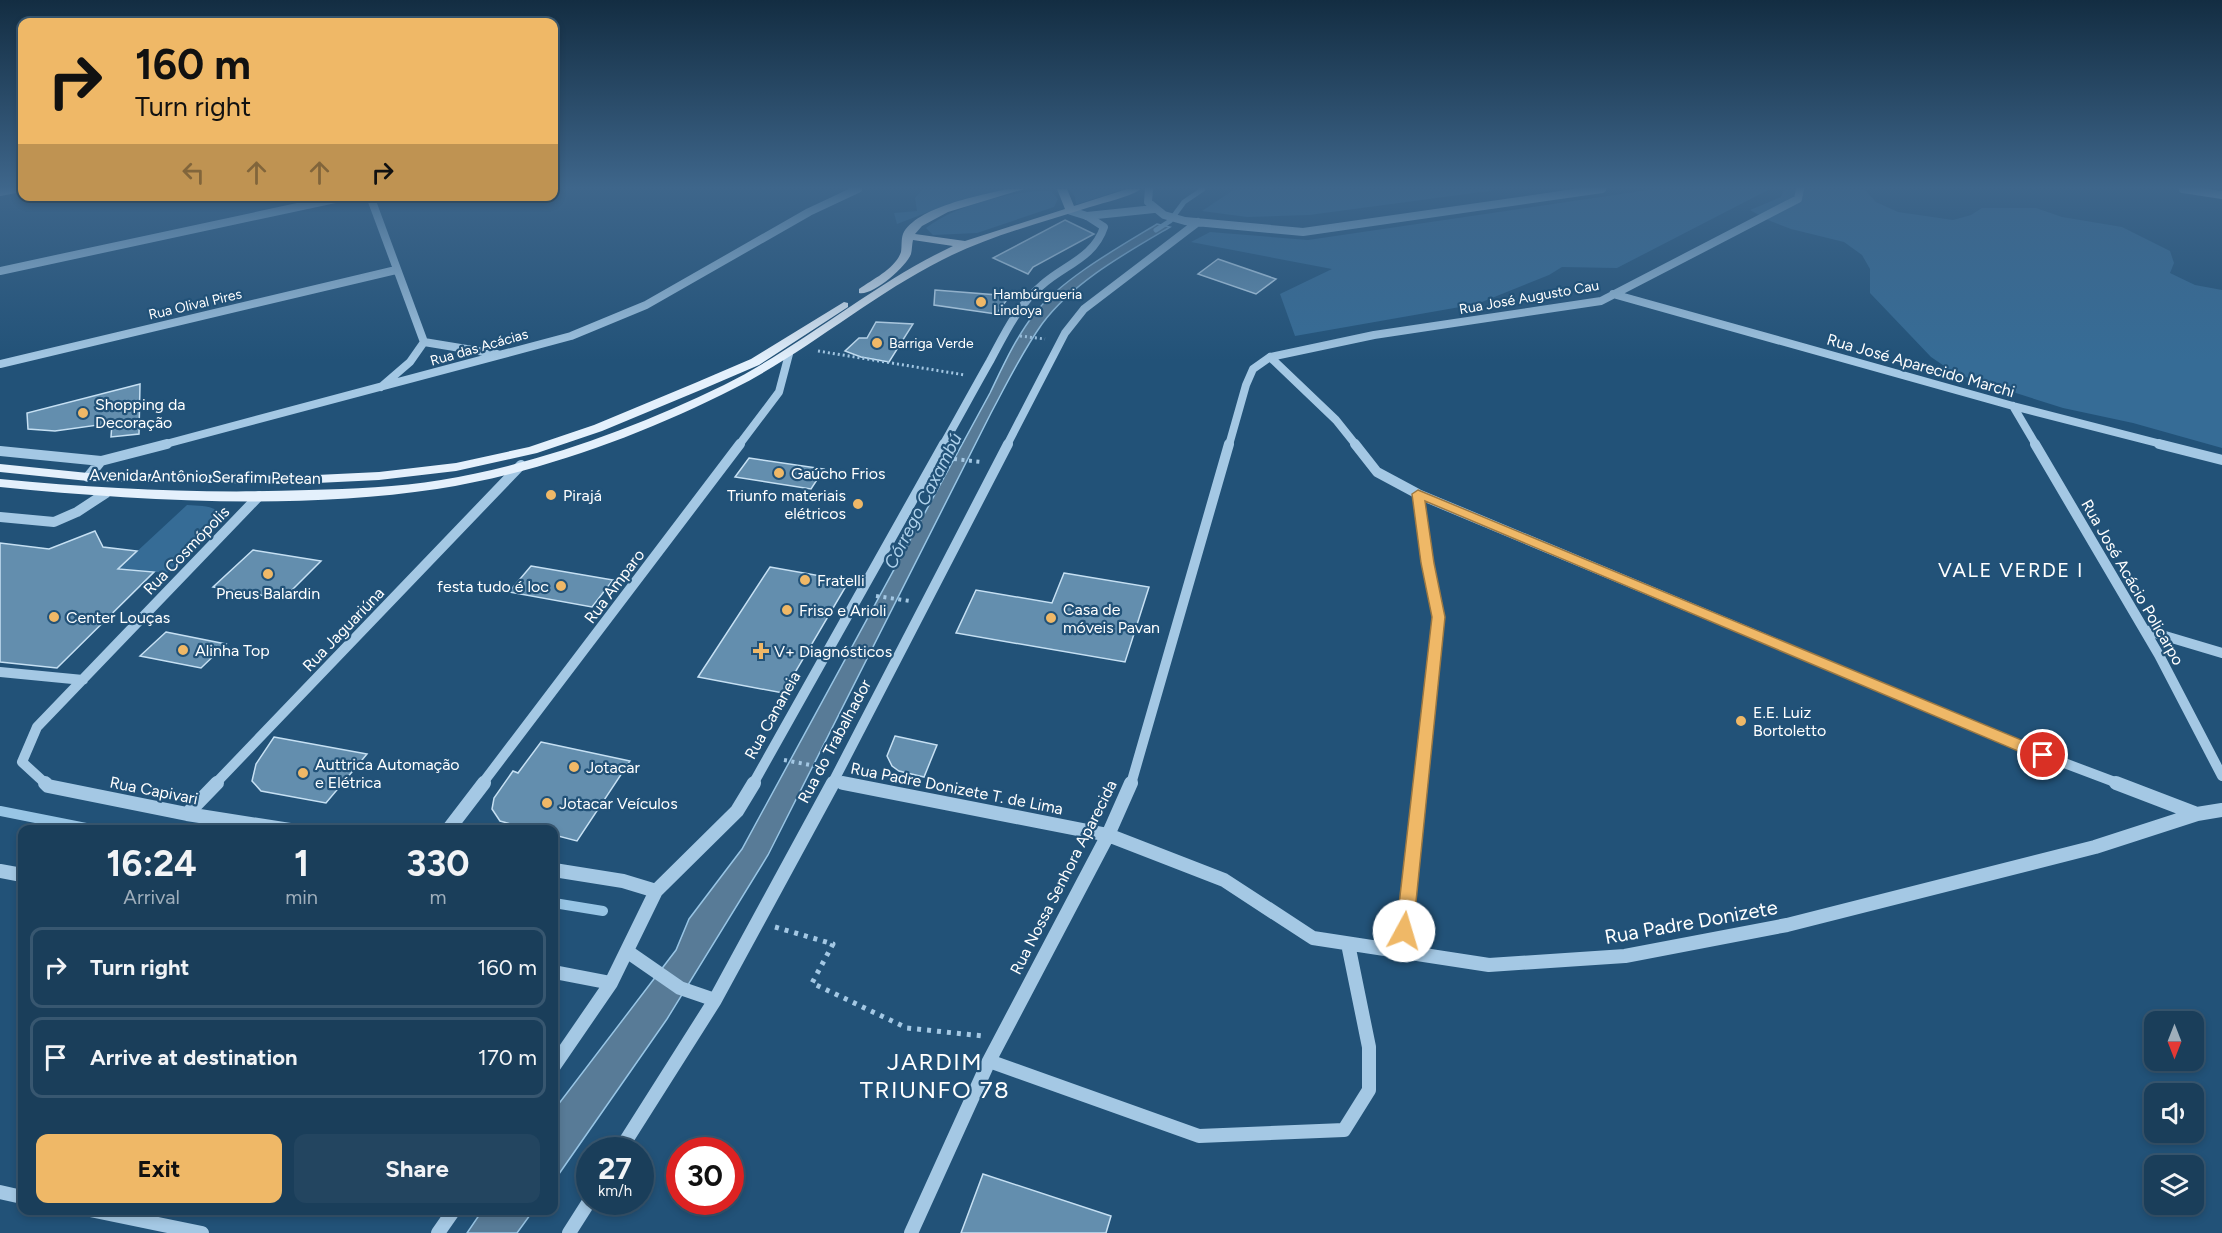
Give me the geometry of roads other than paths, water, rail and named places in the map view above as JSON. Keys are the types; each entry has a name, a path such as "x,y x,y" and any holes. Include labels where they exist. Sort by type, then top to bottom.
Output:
{"main road":[{"name":"Avenida Antônio Serafim Petean","path":"0,468 88,477 296,480 380,476 456,467 532,450 598,428 755,362 804,332 898,265 906,254 907,247"},
{"name":"Avenida Antônio Serafim Petean","path":"0,483 106,493 259,496 385,491 456,481 521,465 611,438 710,395 794,351 912,271 961,247"}],"street":[{"path":"0,271 114,247"},
{"path":"388,247 423,342"},
{"name":"Rua das Acácias","path":"101,461 572,336 646,305 748,247"},
{"name":"Rua Cananeia","path":"558,1060 611,983 656,891 737,811 770,757 1009,326 1035,291 1093,247"},
{"name":"Rua do Trabalhador","path":"628,1137 715,1000 1065,333 1084,309 1166,247"},
{"name":"Rua José Augusto Cau","path":"1270,357 1374,335 1601,301 1705,247"},
{"name":"Rua Olival Pires","path":"0,364 396,270"},
{"name":"Rua José Aparecido Marchi","path":"1613,294 2013,406 2222,460"},
{"path":"423,342 503,355"},
{"path":"378,389 410,362 423,342"},
{"name":"Rua Amparo","path":"452,825 779,392 794,351"},
{"path":"1270,357 1336,420 1377,472 1418,494 2043,755 2198,814"},
{"name":"Rua Nossa Senhora Aparecida","path":"911,1233 989,1061 1108,835 1133,779 1246,385 1253,369 1270,357"},
{"name":"Rua José Acácio Policarpo","path":"2013,406 2145,630 2222,776"},
{"name":"Avenida Antônio Serafim Petean","path":"0,451 101,461"},
{"path":"88,477 101,461"},
{"name":"Rua Jaguariúna","path":"187,814 521,465"},
{"path":"0,517 54,522 77,512 106,493"},
{"path":"1402,953 1438,617 1427,563 1418,494"},
{"name":"Rua Cosmópolis","path":"22,762 37,727 259,496"},
{"path":"2145,630 2222,653"},
{"path":"0,672 83,680"},
{"name":"Rua Capivari","path":"22,762 48,786 187,814 258,825"},
{"name":"Rua Padre Donizete T. de Lima","path":"833,775 1108,835"},
{"name":"Rua Padre Donizete","path":"1108,835 1224,879 1313,938 1489,965 1625,956 1787,924 2095,847 2198,814 2222,810"},
{"path":"0,871 18,874"},
{"path":"558,871 623,881 656,891"},
{"path":"989,1061 1199,1136 1344,1130 1369,1090 1369,1047 1348,944"},
{"path":"628,952 660,976 705,999 715,1000"},
{"path":"558,973 611,983"},
{"path":"0,1192 18,1196"},
{"path":"114,1215 201,1233"},
{"path":"438,1233 451,1215"},
{"path":"569,1233 580,1215"}],"waterway":[{"path":"0,811 71,825"},
{"path":"558,904 603,911"}],"place":[{"name":"Hambúrgueria Lindoya","path":"981,302"},
{"name":"Barriga Verde","path":"877,343"},
{"name":"Shopping da Decoração","path":"83,413"},
{"name":"Gaúcho Frios","path":"779,473"},
{"name":"Pirajá","path":"551,495"},
{"name":"Triunfo materiais elétricos","path":"858,504"},
{"name":"Pneus Balardin","path":"268,574"},
{"name":"Fratelli","path":"805,580"},
{"name":"festa tudo é loc","path":"561,586"},
{"name":"Friso e Arioli","path":"787,610"},
{"name":"Center Louças","path":"54,617"},
{"name":"Casa de móveis Pavan","path":"1051,618"},
{"name":"Alinha Top","path":"183,650"},
{"name":"V+ Diagnósticos","path":"761,651"},
{"name":"E.E. Luiz Bortoletto","path":"1741,721"},
{"name":"Jotacar","path":"574,767"},
{"name":"Auttrica Automação e Elétrica","path":"303,773"},
{"name":"Jotacar Veículos","path":"547,803"}],"district":[{"name":"VALE VERDE I","path":"2011,570"},
{"name":"JARDIM TRIUNFO 78","path":"935,1076"}],"water label":[{"name":"Córrego Caxambú","path":"923,501"}]}
